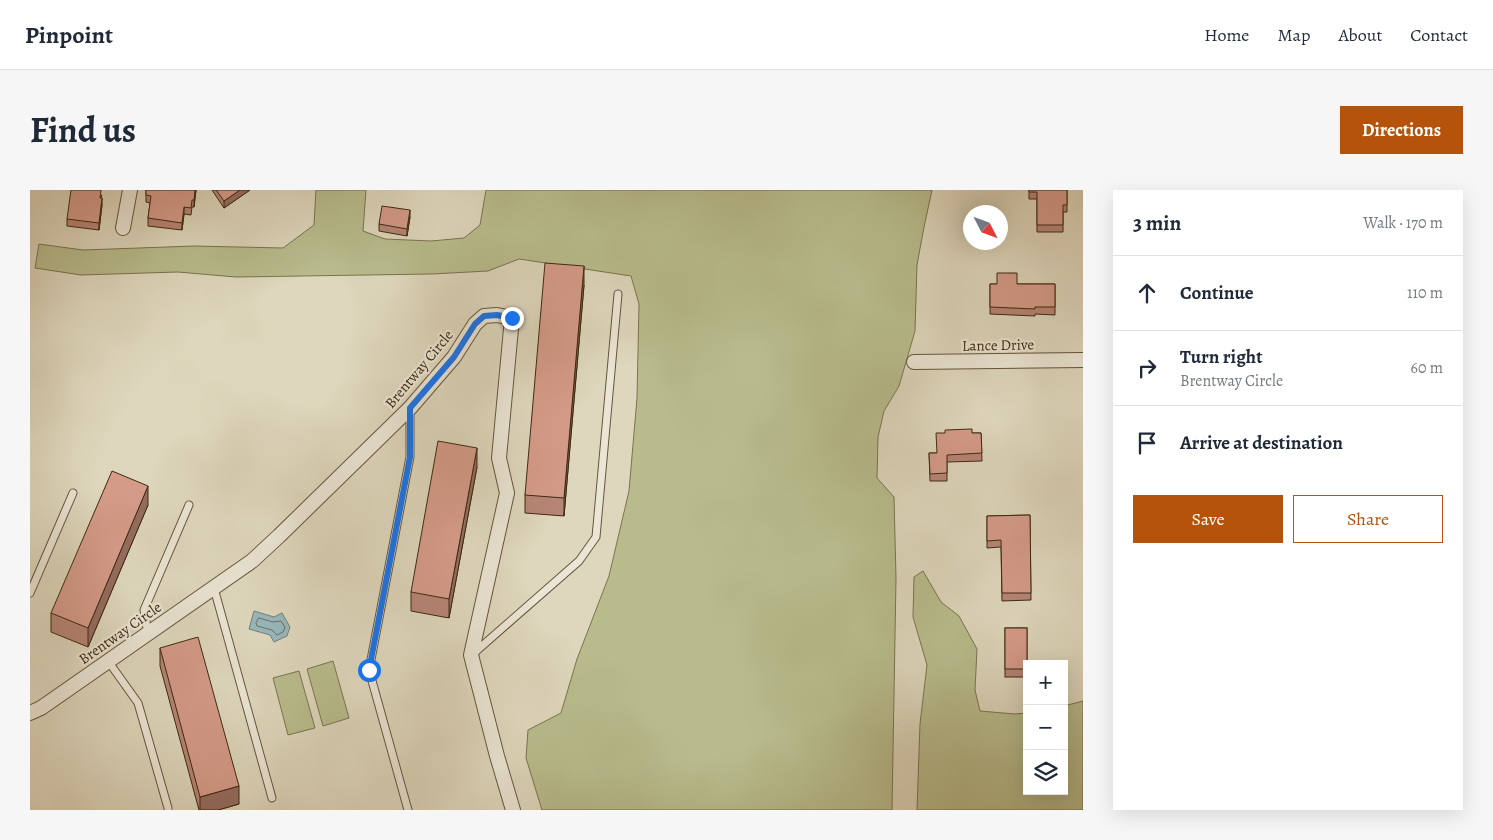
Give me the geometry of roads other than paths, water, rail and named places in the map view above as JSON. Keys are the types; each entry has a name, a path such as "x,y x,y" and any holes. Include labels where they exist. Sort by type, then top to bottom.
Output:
{"street":[{"path":"123,228 130,190"},
{"name":"Brentway Circle","path":"30,713 41,708 252,561 280,536 410,408 454,357 475,324 484,316 497,315 512,318 499,458 507,494 471,655 513,810"},
{"name":"Lance Drive","path":"914,362 1083,360"}],"lane":[{"path":"471,655 579,561 596,537 618,294"},
{"path":"408,810 369,670 410,457 410,408"},
{"path":"30,593 73,493"},
{"path":"148,634 144,610 189,505"},
{"path":"214,588 272,798"},
{"path":"108,661 138,703 168,808"}],"water":[{"path":"254,611 274,617 282,613 290,627 287,636 274,642 270,635 249,629"}]}
